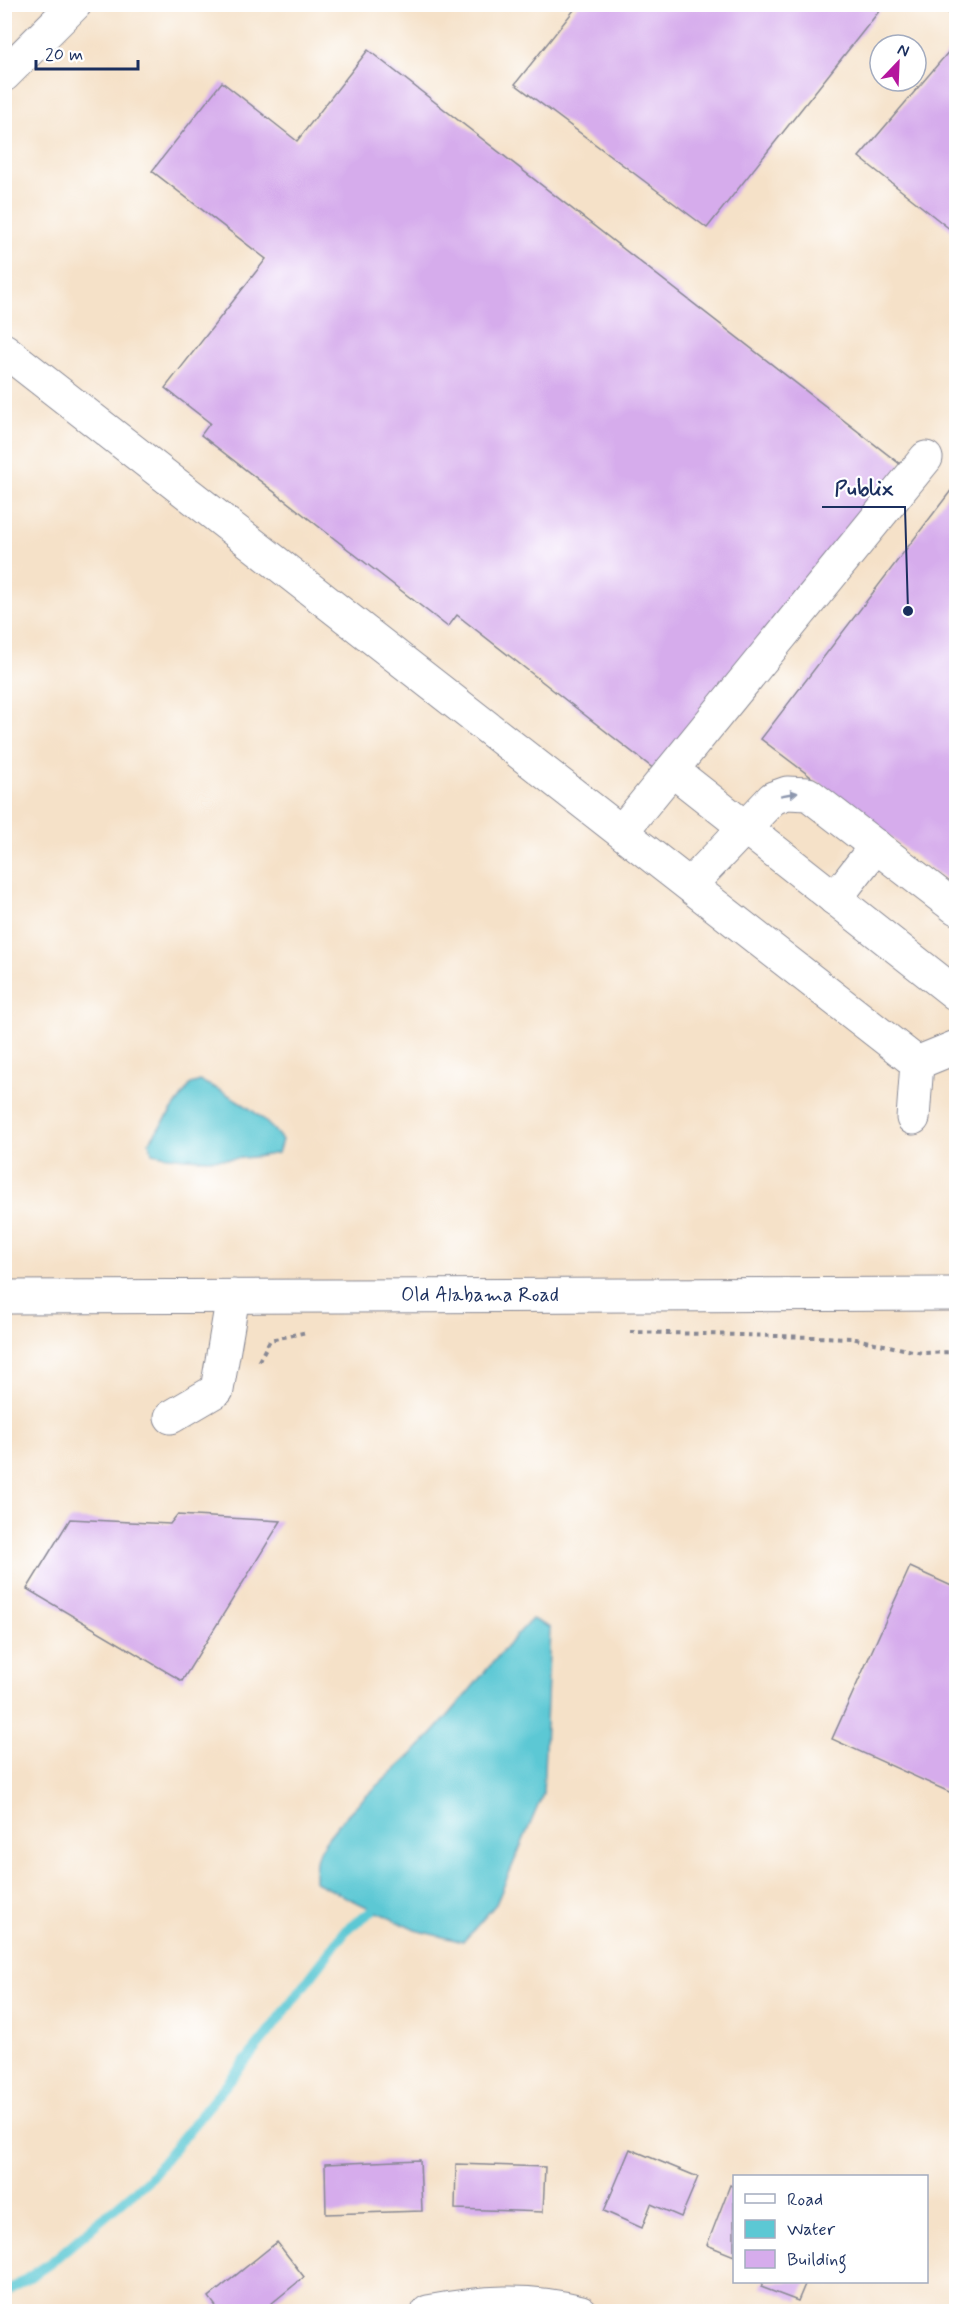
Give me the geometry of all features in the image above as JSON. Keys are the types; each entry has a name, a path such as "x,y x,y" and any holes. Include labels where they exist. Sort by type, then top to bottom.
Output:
{"street":[{"path":"4,75 75,4"},
{"path":"4,350 917,1062"},
{"path":"622,831 926,458"},
{"path":"672,770 744,829 957,994"},
{"path":"690,885 773,798 797,792 808,794 957,908"},
{"path":"835,899 876,846"},
{"path":"917,1062 957,1047"},
{"path":"913,1118 917,1062"},
{"name":"Old Alabama Road","path":"4,1297 957,1294"},
{"path":"171,1417 217,1390 233,1296"},
{"path":"428,2312 469,2304 516,2301 558,2306 581,2312"}],"path":[{"path":"259,1361 270,1340 317,1332"},
{"path":"619,1332 851,1338 922,1353 957,1352"}],"water":[{"path":"200,1081 223,1092 256,1113 282,1140 278,1153 248,1158 215,1159 181,1158 152,1153 149,1142 191,1084"},
{"path":"532,1619 550,1628 543,1794 496,1904 463,1942 415,1930 315,1882 317,1857 336,1827 420,1747"}],"building":[{"path":"937,4 956,4 956,19"},
{"path":"578,5 884,5 707,228 515,84"},
{"path":"956,43 956,234 859,157 913,93 928,93 928,76"},
{"path":"368,50 901,465 659,773 457,615 448,627 201,435 210,423 165,388 266,259 152,171 222,82 297,141"},
{"path":"956,484 956,887 761,739"},
{"path":"177,1515 281,1521 182,1681 27,1589 70,1519 170,1524"},
{"path":"910,1567 956,1588 956,1795 832,1739"},
{"path":"630,2149 698,2177 681,2217 651,2204 642,2228 604,2211"},
{"path":"420,2160 422,2211 326,2214 325,2164"},
{"path":"456,2164 545,2167 543,2212 455,2209"},
{"path":"730,2185 733,2186 733,2256 707,2245"},
{"path":"277,2242 304,2277 261,2312 220,2312 209,2297"},
{"path":"763,2283 806,2283 798,2301 761,2287"}],"waterway":[{"path":"4,2294 49,2264 149,2179 269,2032 346,1930 372,1911"}],"place":[{"name":"Publix","path":"908,611"}]}
